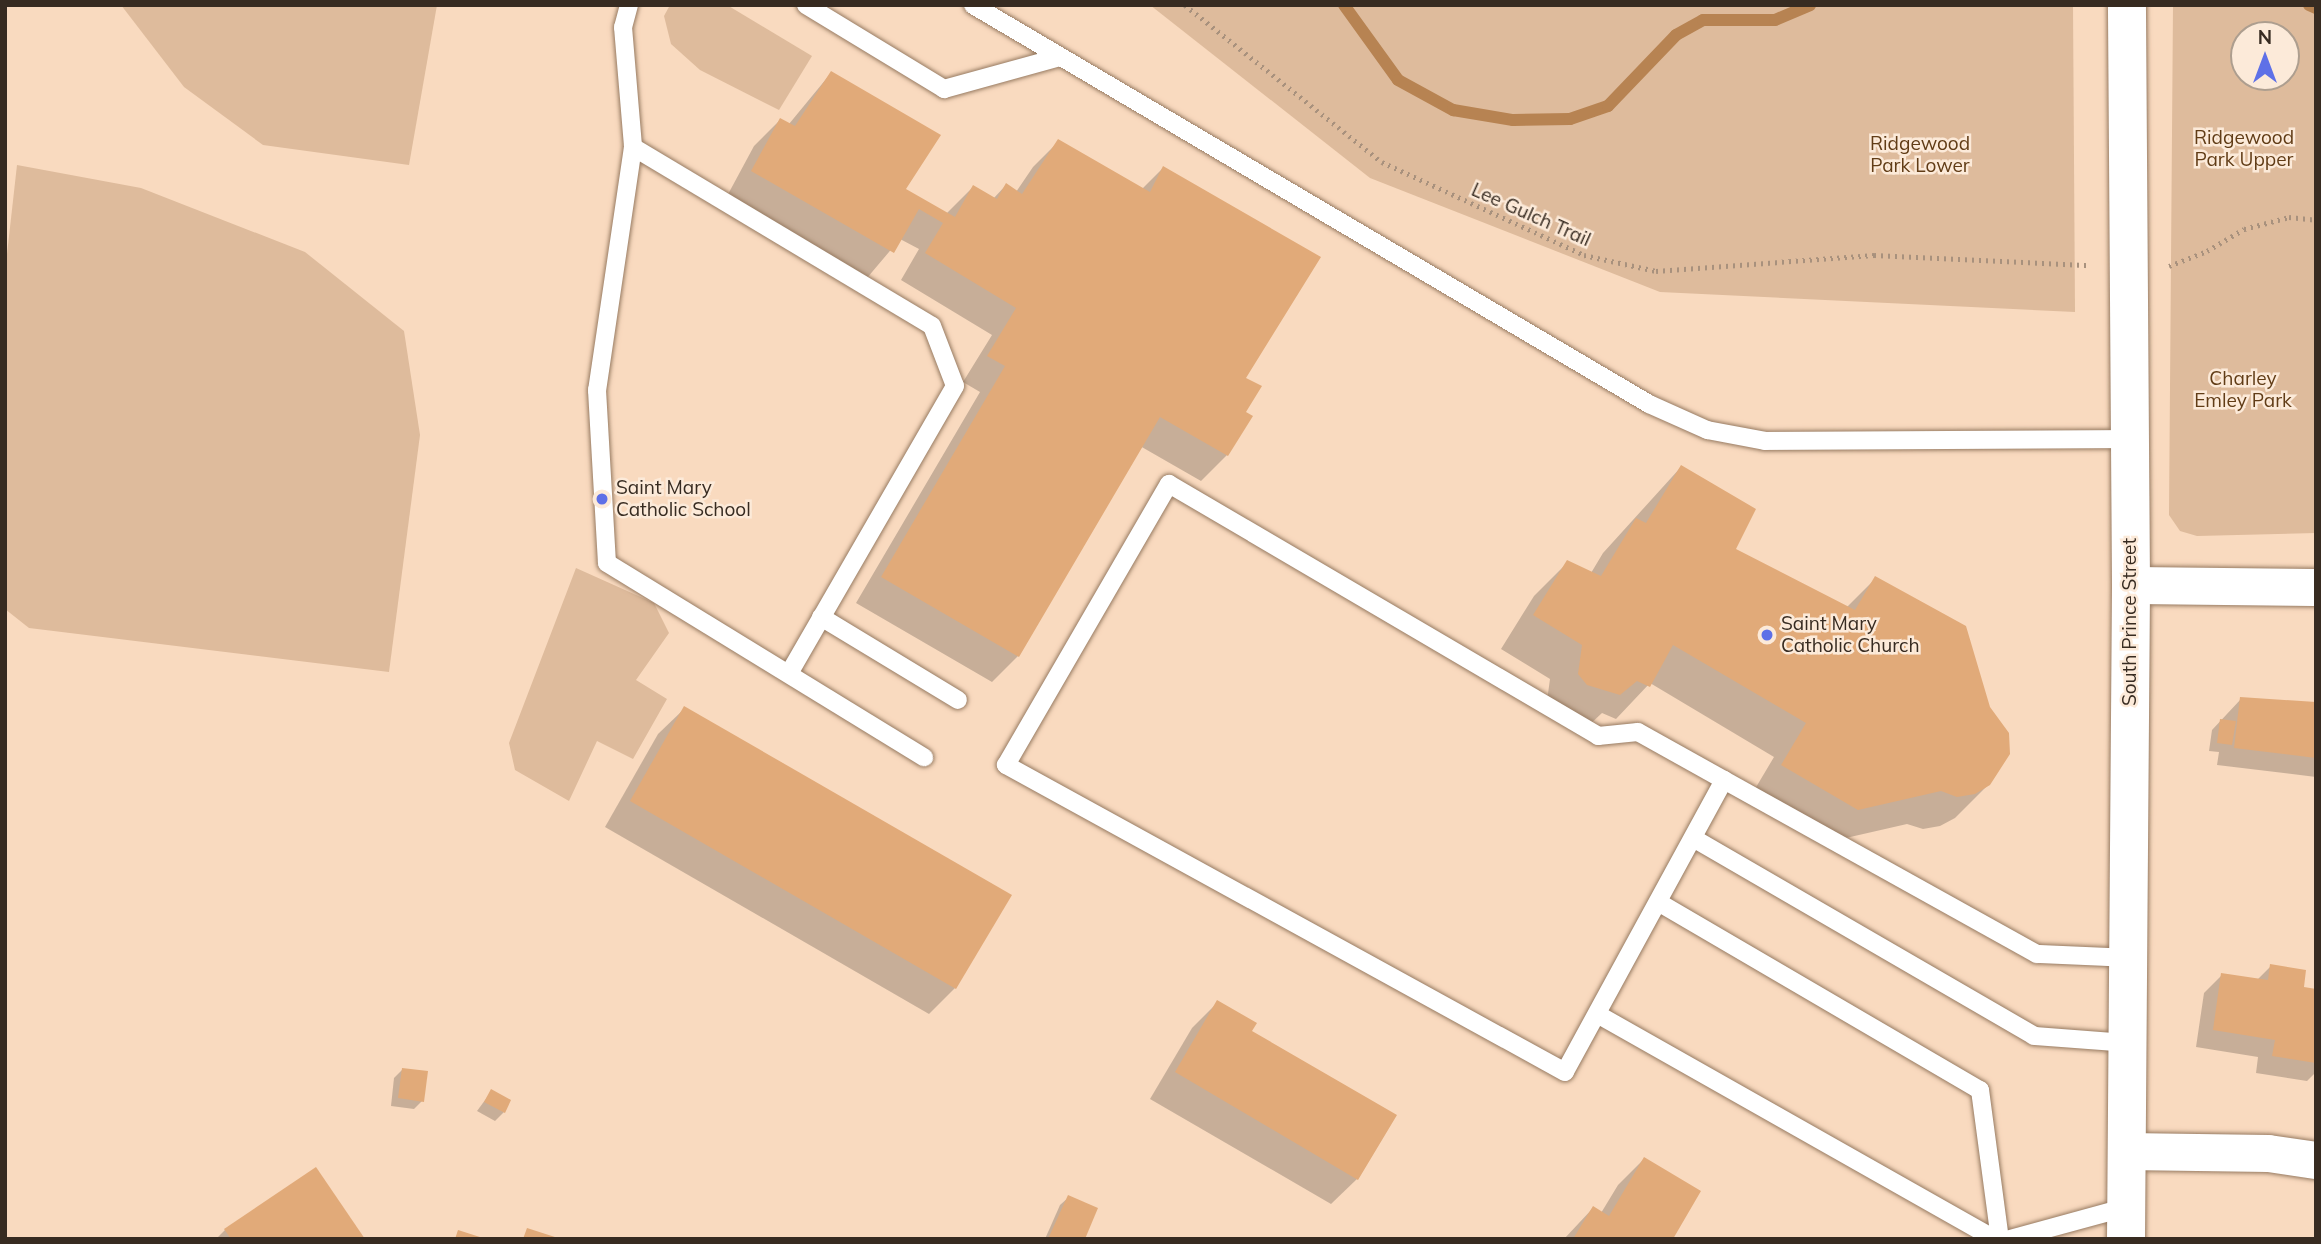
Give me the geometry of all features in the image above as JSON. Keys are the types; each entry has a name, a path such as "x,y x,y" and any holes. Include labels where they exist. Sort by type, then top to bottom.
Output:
{"street":[{"name":"South Prince Street","path":"2127,5 2131,586 2127,1223"},
{"path":"2131,586 2316,587"},
{"path":"2126,1151 2268,1153 2316,1160"}],"lane":[{"path":"629,5 623,27 633,148 597,390 607,563 924,757"},
{"path":"806,5 944,89 1060,57"},
{"path":"973,5 1649,404 1707,430 1765,441 2129,439"},
{"path":"633,148 932,326 955,386 789,674"},
{"path":"1724,780 1565,1072 1006,765 1168,484 1598,736 1638,732 2036,954 2128,958"},
{"path":"821,617 958,699"},
{"path":"1693,838 2034,1036 2127,1042"},
{"path":"1658,902 1980,1090 1998,1239"},
{"path":"1597,1014 1998,1239"},
{"path":"2010,1239 2127,1223"}],"path":[{"name":"Lee Gulch Trail","path":"1185,5 1382,162 1584,256 1656,271 1874,255 2093,265"},
{"path":"2171,266 2207,251 2244,229 2289,217 2316,220"}],"green space":[{"path":"121,5 437,5 409,165 263,145 184,87"},
{"path":"670,5 727,5 812,56 779,110 700,70 671,44 664,16"},
{"name":"Ridgewood Park Lower","path":"1150,5 2073,5 2075,312 1660,292 1370,178"},
{"name":"Charley Emley Park","path":"2173,5 2316,5 2316,533 2197,536 2180,531 2169,515"},
{"path":"17,165 141,188 305,252 404,331 420,435 389,672 29,628 5,609 5,272"},
{"path":"576,568 654,603 669,633 636,680 667,699 633,759 597,741 569,801 515,770 509,743"}],"building":[{"path":"831,71 941,135 906,189 955,217 973,185 997,199 1006,183 1022,194 1058,139 1150,192 1163,166 1321,257 1246,378 1262,386 1246,412 1253,416 1228,456 1160,417 1019,657 881,577 1005,366 987,356 1016,308 925,253 943,223 919,209 894,253 751,171 780,118 795,126"},
{"name":"Saint Mary Catholic Church","path":"1681,465 1756,509 1736,549 1855,610 1875,576 1966,626 1990,707 2009,733 2010,754 1990,785 1975,794 1957,797 1941,791 1858,810 1781,765 1806,723 1673,645 1650,687 1637,681 1620,695 1587,685 1578,674 1582,645 1533,615 1567,560 1601,576 1636,518 1646,523"},
{"path":"2240,697 2316,702 2316,758 2234,748"},
{"path":"684,706 1012,895 956,989 630,801"},
{"path":"2220,719 2236,721 2232,745 2217,743"},
{"path":"2270,964 2306,970 2304,987 2316,989 2316,1063 2272,1056 2275,1040 2213,1030 2221,973 2268,980"},
{"path":"1217,1000 1257,1023 1252,1031 1397,1115 1358,1180 1175,1072"},
{"path":"402,1068 428,1071 424,1102 398,1098"},
{"path":"491,1089 511,1100 505,1113 484,1102"},
{"path":"1644,1157 1701,1191 1673,1239 1573,1239 1593,1206 1609,1216"},
{"path":"316,1167 365,1239 231,1239 224,1229"},
{"path":"1068,1195 1098,1208 1085,1239 1048,1239"},
{"path":"527,1228 558,1238 558,1239 523,1239"},
{"path":"458,1230 483,1238 483,1239 455,1239"}],"waterway":[{"path":"1344,5 1398,80 1453,110 1513,120 1570,119 1608,106 1676,35 1703,20 1775,20 1810,5"},
{"path":"2309,5 2316,8"}],"place":[{"name":"Saint Mary Catholic School","path":"602,499"},
{"name":"Saint Mary Catholic Church","path":"1767,635"}],"park label":[{"name":"Ridgewood Park Upper","path":"2244,149"}]}
